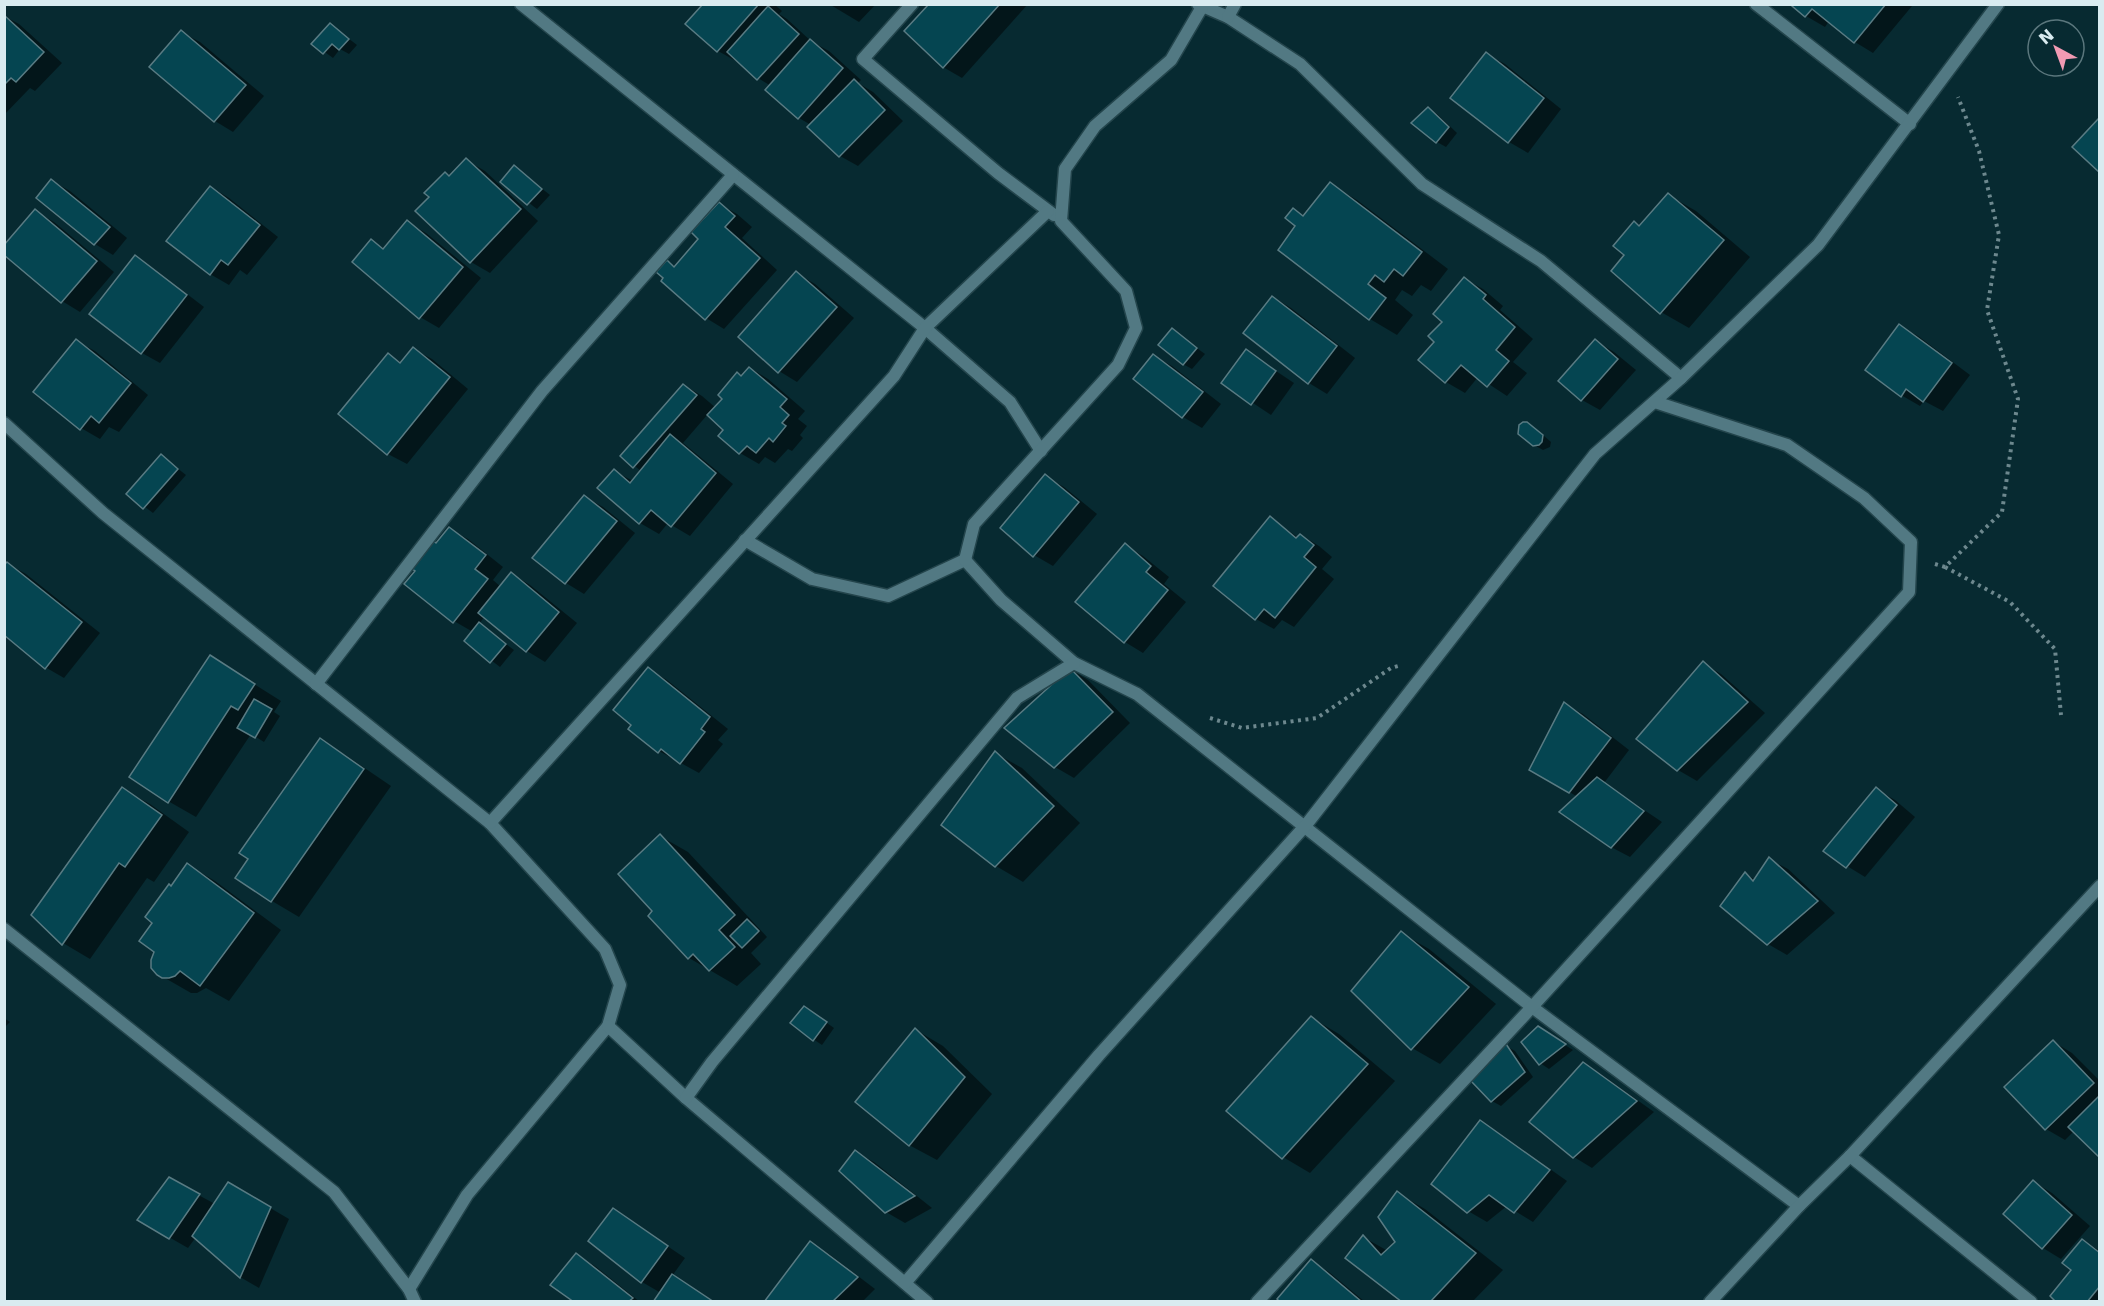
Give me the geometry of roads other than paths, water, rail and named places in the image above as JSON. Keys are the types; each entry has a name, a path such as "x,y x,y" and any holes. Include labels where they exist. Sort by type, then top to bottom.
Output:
{"street":[{"path":"521,4 925,328 1010,402 1041,451"},
{"path":"912,4 863,59 998,173 1062,221 1126,291 1136,328 1118,365 974,524 965,561"},
{"path":"1228,17 1235,4"},
{"path":"1756,4 1910,124"},
{"path":"905,1283 1099,1055 1306,825 1595,454 1681,378 1818,245 1998,4"},
{"path":"1062,221 1065,169 1095,126 1171,60 1200,6 1228,17 1300,64 1422,184 1541,261 1681,378"},
{"path":"316,684 542,391 733,175"},
{"path":"490,823 894,376 925,328 1048,211"},
{"path":"1257,1302 1532,1006 1909,592 1911,542 1864,498 1787,446 1655,402"},
{"path":"4,423 103,513 490,823 605,949 620,985 609,1026 467,1195 409,1289"},
{"path":"745,540 812,579 888,596 965,561"},
{"path":"965,561 1001,600 1074,663 1137,694 1306,825 1532,1006 1799,1206"},
{"path":"686,1098 712,1062 1017,698 1074,663"},
{"path":"1710,1302 1799,1206 1850,1156 2100,886"},
{"path":"4,929 334,1192 409,1289 415,1302"},
{"path":"609,1026 686,1098 927,1302"},
{"path":"1850,1156 2031,1302"}]}
